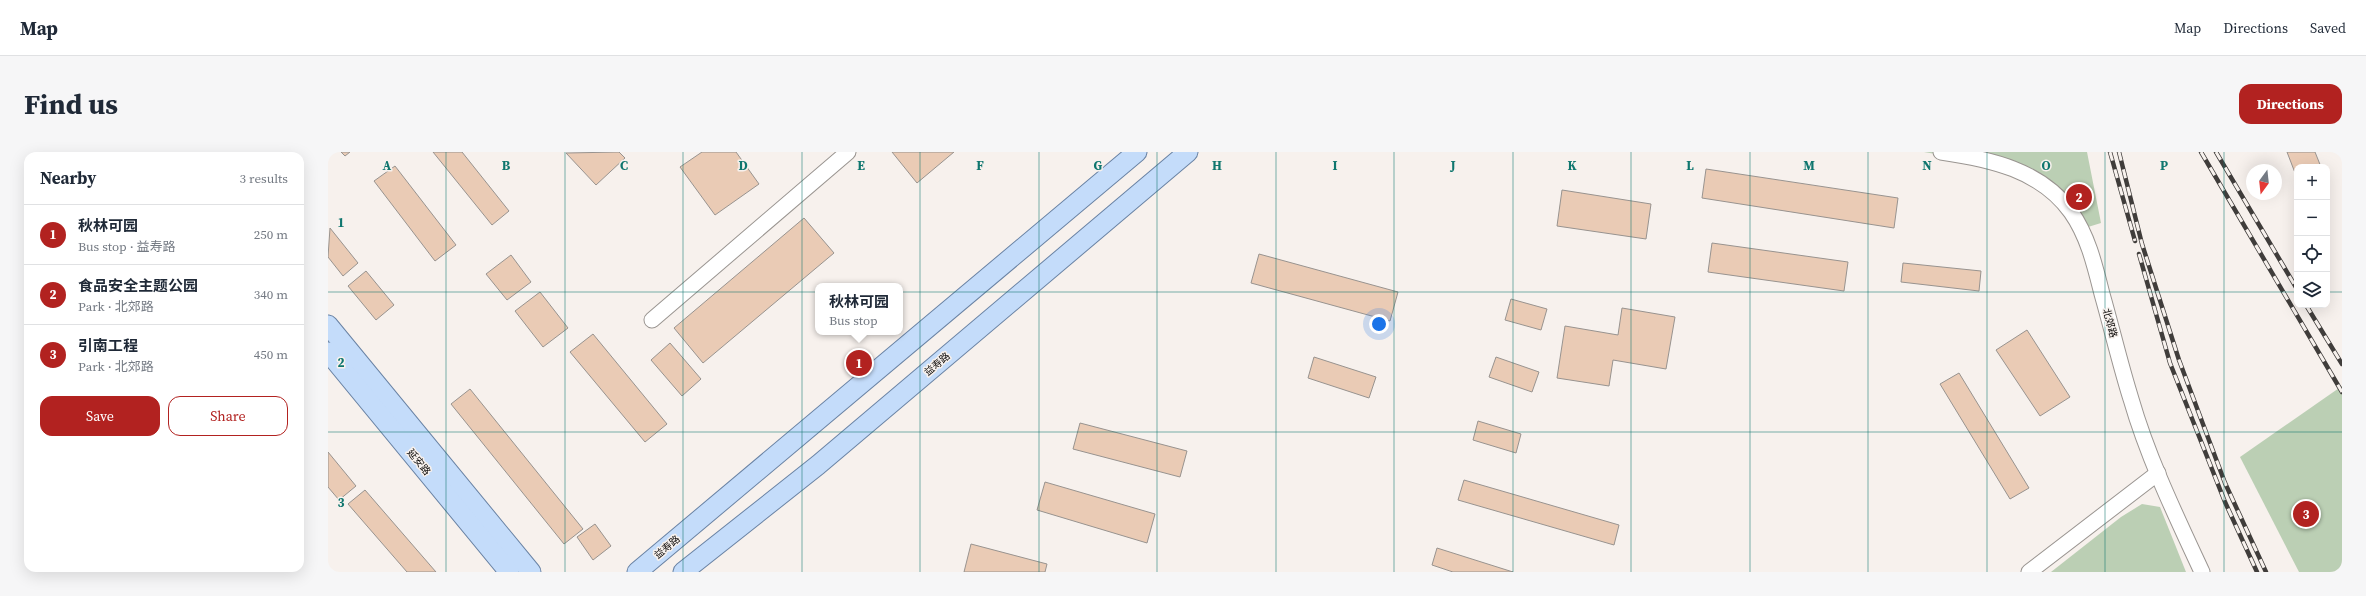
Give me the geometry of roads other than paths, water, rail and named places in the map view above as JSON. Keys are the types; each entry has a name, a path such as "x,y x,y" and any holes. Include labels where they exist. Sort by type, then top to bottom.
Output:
{"main road":[{"name":"益寿路","path":"637,572 1137,152"},
{"name":"益寿路","path":"683,572 818,465 1188,152"},
{"path":"328,325 531,572"},
{"name":"延安路","path":"328,352 509,572"}],"street":[{"path":"652,320 848,152"},
{"name":"北郊路","path":"1941,152 1982,158 2021,171 2048,188 2071,212 2091,252 2131,400 2158,473 2202,572"},
{"path":"2029,572 2158,473"}],"railway":[{"path":"2110,152 2135,241"},
{"path":"2119,152 2142,244 2179,360 2225,483 2266,572"},
{"path":"2201,152 2342,392"},
{"path":"2216,152 2294,284"},
{"path":"2139,254 2170,363 2225,502 2257,572"},
{"path":"2308,308 2342,364"}],"place":[{"name":"食品安全主题公园","path":"2079,197"},
{"name":"秋林可园","path":"859,363"},
{"name":"引南工程","path":"2306,514"}]}
